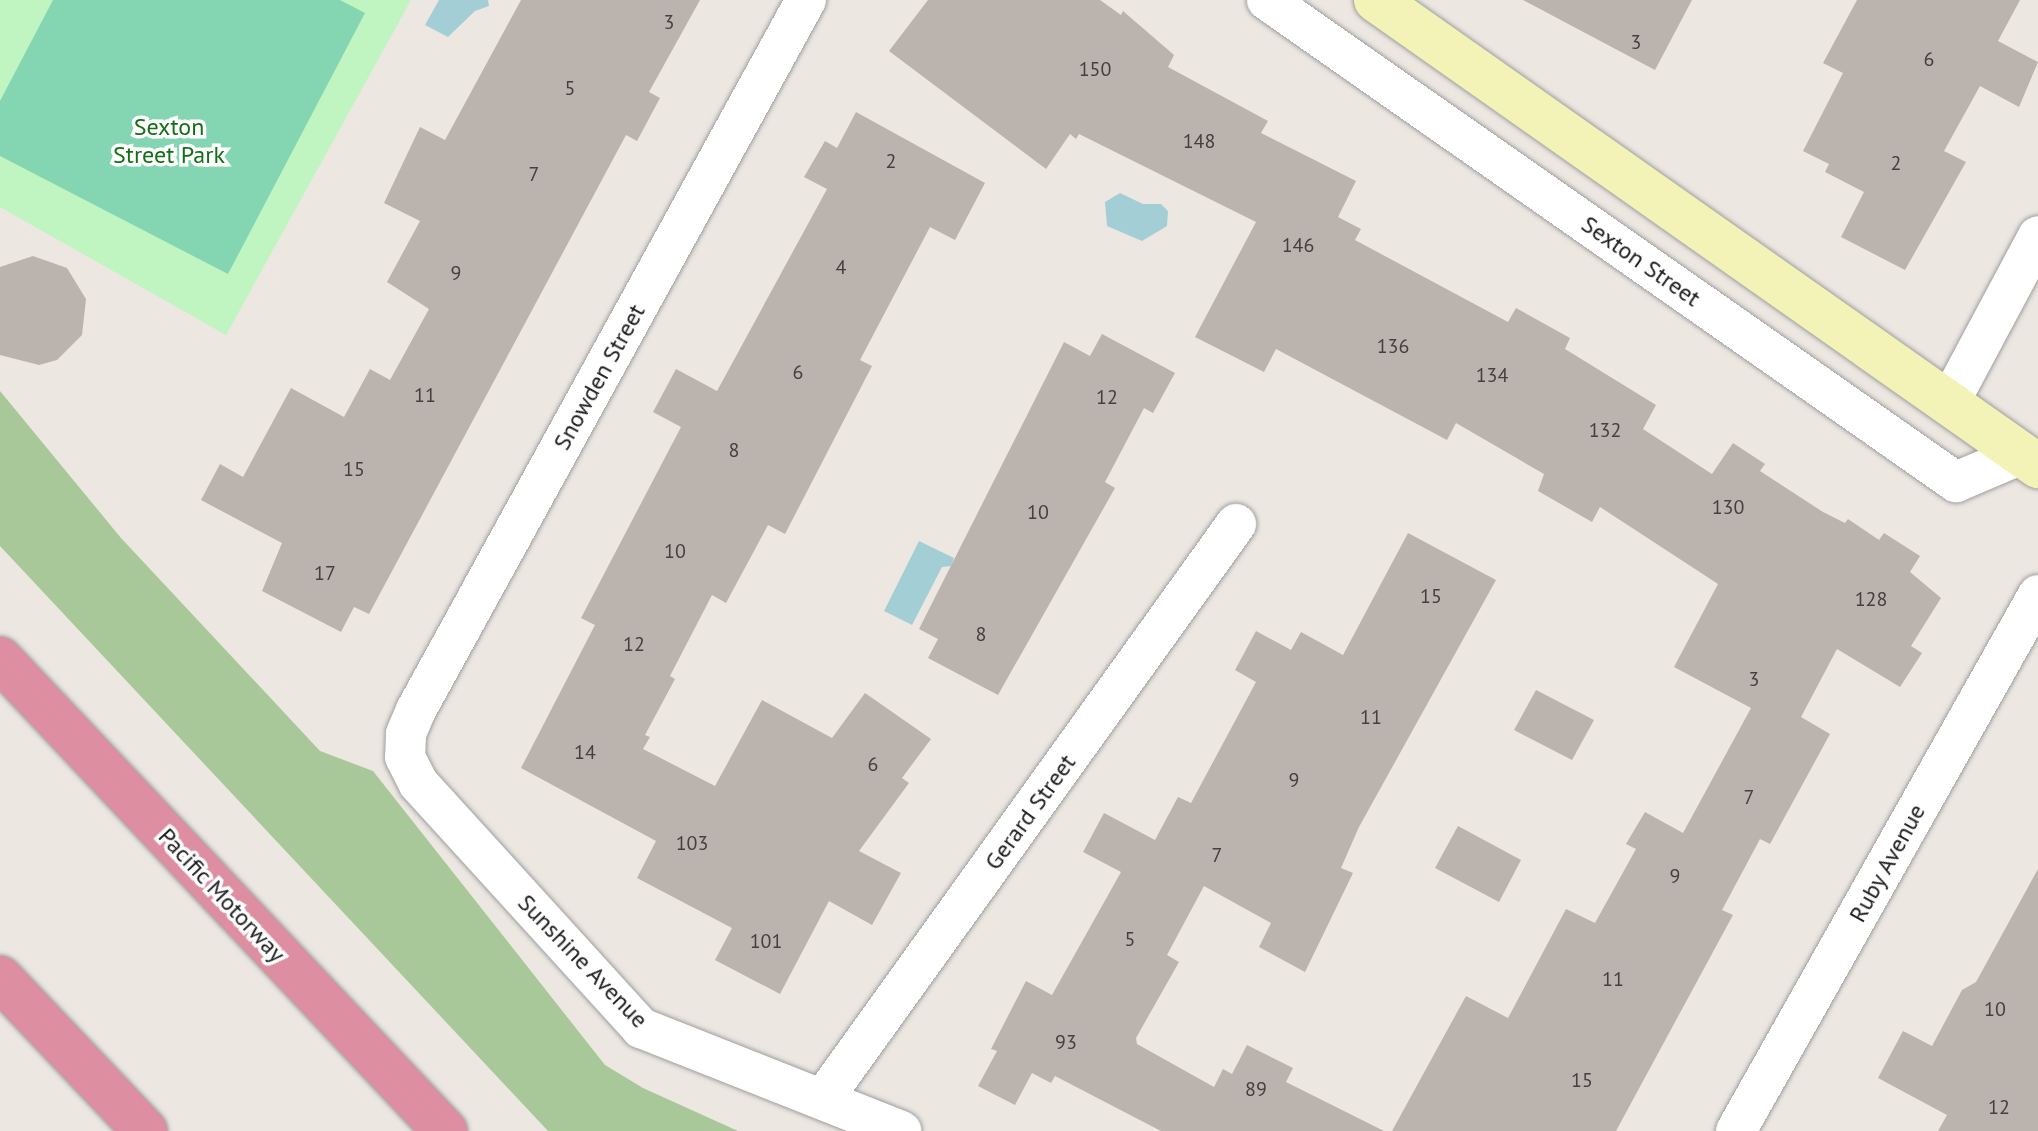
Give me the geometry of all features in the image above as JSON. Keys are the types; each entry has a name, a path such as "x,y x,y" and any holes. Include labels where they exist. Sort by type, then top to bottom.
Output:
{"highway":[{"name":"Pacific Motorway","path":"0,659 445,1131"},
{"path":"0,978 145,1131"}],"main road":[{"name":"Sexton Street","path":"1376,0 2030,460"}],"street":[{"name":"Snowden Street","path":"405,757 406,734 416,710 806,0"},
{"name":"Sexton Street","path":"1267,0 1956,482 2030,460"},
{"path":"1949,403 2038,236"},
{"name":"Gerard Street","path":"823,1099 1236,524"},
{"name":"Ruby Avenue","path":"1736,1131 2038,595"},
{"name":"Sunshine Avenue","path":"405,757 419,784 641,1028 901,1131"}],"green space":[{"name":"Sexton Street Park","path":"0,0 411,0 226,335 0,207"},
{"name":"Sexton Street Park","path":"53,0 340,0 365,13 228,274 0,156 0,101"},
{"path":"0,391 121,538 320,751 373,771 605,1065 643,1088 738,1131 548,1131 0,546"}],"water":[{"path":"439,0 488,0 489,6 475,11 448,37 425,25"},
{"path":"1120,193 1143,204 1161,204 1168,211 1167,226 1142,241 1107,226 1105,202"},
{"path":"919,541 954,558 951,566 942,567 912,625 884,611"}],"building":[{"path":"521,0 700,0 649,92 660,98 637,141 626,135 369,614 354,607 341,632 262,591 282,543 201,500 220,464 243,477 291,388 344,417 370,369 390,380 429,309 387,282 420,221 384,203 420,127 445,140"},
{"path":"928,0 1100,0 1121,15 1123,11 1174,55 1168,67 1268,121 1261,133 1356,181 1338,217 1361,229 1355,240 1508,322 1516,308 1570,338 1565,349 1656,405 1643,429 1712,474 1733,443 1765,464 1760,471 1823,512 1845,523 1848,519 1879,540 1884,533 1920,556 1910,572 1941,598 1911,646 1922,653 1900,687 1837,649 1801,717 1830,734 1770,844 1760,839 1722,910 1733,915 1616,1131 1392,1131 1466,996 1508,1018 1566,909 1595,923 1636,849 1626,844 1645,812 1683,833 1751,708 1674,667 1718,584 1600,507 1592,522 1538,491 1544,474 1456,423 1447,440 1276,349 1264,372 1195,337 1256,222 1079,134 1076,139 1070,134 1046,169 889,51"},
{"path":"1523,0 1692,0 1655,70"},
{"path":"1857,0 2020,0 1998,41 2038,62 2019,107 1980,86 1944,151 1966,162 1905,270 1841,237 1864,192 1825,172 1829,164 1803,151 1843,73 1823,63"},
{"path":"856,112 985,183 955,240 930,227 860,360 872,366 785,534 768,525 726,603 712,595 670,676 675,679 645,735 650,737 643,749 715,786 762,700 832,738 865,693 931,739 902,778 909,783 859,851 901,873 872,925 829,901 780,994 715,960 732,928 637,878 656,841 521,768 595,625 581,618 681,427 653,412 676,369 717,391 827,189 804,177 825,141 837,148"},
{"path":"33,256 67,268 86,299 82,335 57,360 39,365 0,355 0,267"},
{"path":"1102,334 1175,373 1153,413 1144,408 1105,482 1115,488 998,695 928,658 938,639 919,629 1064,342 1090,356"},
{"path":"1408,533 1496,580 1359,827 1341,868 1353,873 1305,972 1259,947 1271,923 1204,886 1167,955 1179,962 1136,1038 1137,1044 1214,1087 1223,1069 1232,1074 1247,1045 1293,1068 1286,1082 1384,1131 1161,1131 1055,1076 1051,1083 1032,1073 1015,1105 978,1086 997,1051 991,1049 1026,981 1052,995 1121,872 1083,852 1104,813 1155,840 1178,797 1191,803 1256,682 1235,670 1256,631 1291,650 1301,632 1343,655"},
{"path":"1536,690 1594,720 1572,760 1514,730"},
{"path":"1458,826 1521,860 1499,902 1435,868"},
{"path":"2038,869 2038,1131 1938,1131 1947,1115 1878,1078 1903,1031 1932,1046 1962,990 1976,982"}]}
